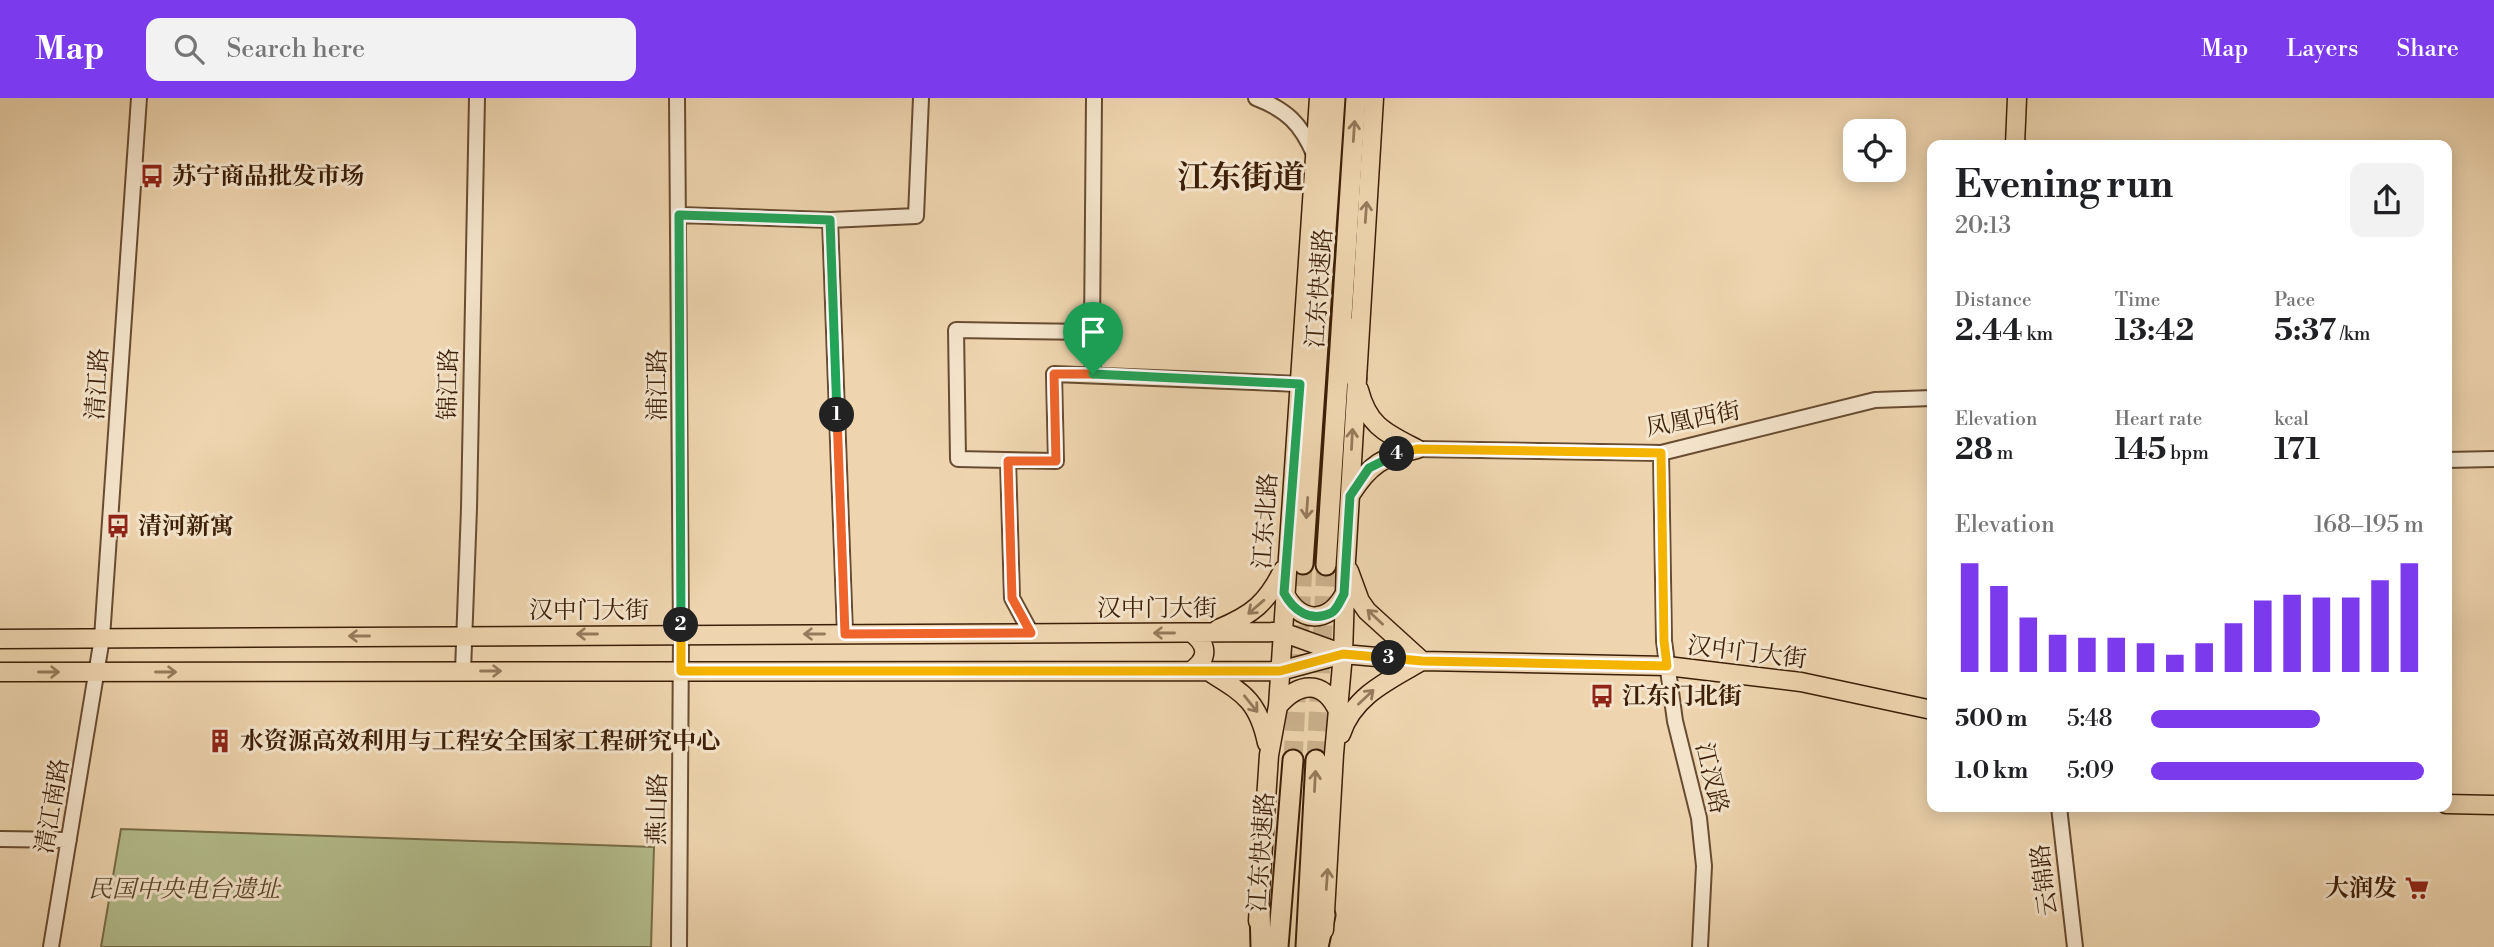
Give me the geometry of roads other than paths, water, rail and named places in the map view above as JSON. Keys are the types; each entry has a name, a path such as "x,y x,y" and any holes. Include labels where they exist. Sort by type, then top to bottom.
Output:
{"highway":[{"name":"江东快速路","path":"1295,564 1324,269 1335,98"},
{"name":"江东快速路","path":"1326,565 1356,98"},
{"path":"1300,384 1324,269"},
{"path":"1345,271 1356,379"},
{"name":"江东快速路","path":"1306,947 1325,757"},
{"name":"江东快速路","path":"1278,947 1293,760"},
{"path":"1260,909 1261,947"},
{"path":"1318,947 1325,915"}],"main road":[{"name":"江东北路","path":"1255,947 1260,909 1269,755 1278,705 1284,593 1295,564 1300,384 1319,98"},
{"path":"1324,947 1325,757 1338,711 1343,654 1344,594 1374,98"},
{"path":"2015,140 2017,98"},
{"path":"1356,379 1362,402 1378,428 1417,449"},
{"path":"1350,496 1369,468 1387,457 1417,449"},
{"path":"1325,757 1360,701 1373,690 1422,661 1367,611 1360,601 1346,561"},
{"path":"1269,755 1262,719 1252,702 1237,689 1199,671 1205,652 1201,633 1237,621 1256,609 1295,564"},
{"path":"1284,593 1295,610 1304,615 1330,613 1344,594"},
{"name":"汉中门大街","path":"0,639 1282,632 1343,654 1422,661 1667,666 1801,682 1927,709"},
{"name":"汉中门大街","path":"0,673 1280,671 1343,654"},
{"path":"1278,705 1295,690 1315,688 1327,694 1338,711"},
{"path":"2452,804 2494,805"}],"street":[{"name":"清江路","path":"98,673 139,98"},
{"name":"锦江路","path":"463,671 477,98"},
{"name":"浦江路","path":"677,98 681,671"},
{"path":"679,215 830,220 916,216 921,98"},
{"path":"1093,374 1094,98"},
{"path":"1256,98 1273,104 1304,130 1314,153"},
{"path":"830,220 845,634"},
{"path":"1092,332 956,330 958,458 1056,461 1054,374 1300,384"},
{"name":"凤凰西街","path":"1417,449 1661,453 1875,400 1927,398"},
{"name":"江汊路","path":"1661,453 1664,641 1675,721 1699,818 1704,866 1700,947"},
{"path":"2452,460 2494,458"},
{"path":"1008,461 1012,598 1031,633"},
{"name":"燕山路","path":"679,947 681,671"},
{"name":"清江南路","path":"51,947 98,673"},
{"name":"云锦路","path":"2060,812 2075,947"},
{"path":"0,839 69,840"}],"tunnel":[{"path":"1293,760 1303,564"},
{"path":"1316,760 1326,565"}],"place":[{"name":"苏宁商品批发市场","path":"152,176"},
{"name":"清河新寓","path":"118,526"},
{"name":"江东门北街","path":"1602,696"},
{"name":"水资源高效利用与工程安全国家工程研究中心","path":"220,741"},
{"name":"大润发","path":"2417,888"}],"district":[{"name":"江东街道","path":"1241,177"}],"park label":[{"name":"民国中央电台遗址","path":"184,889"}]}
